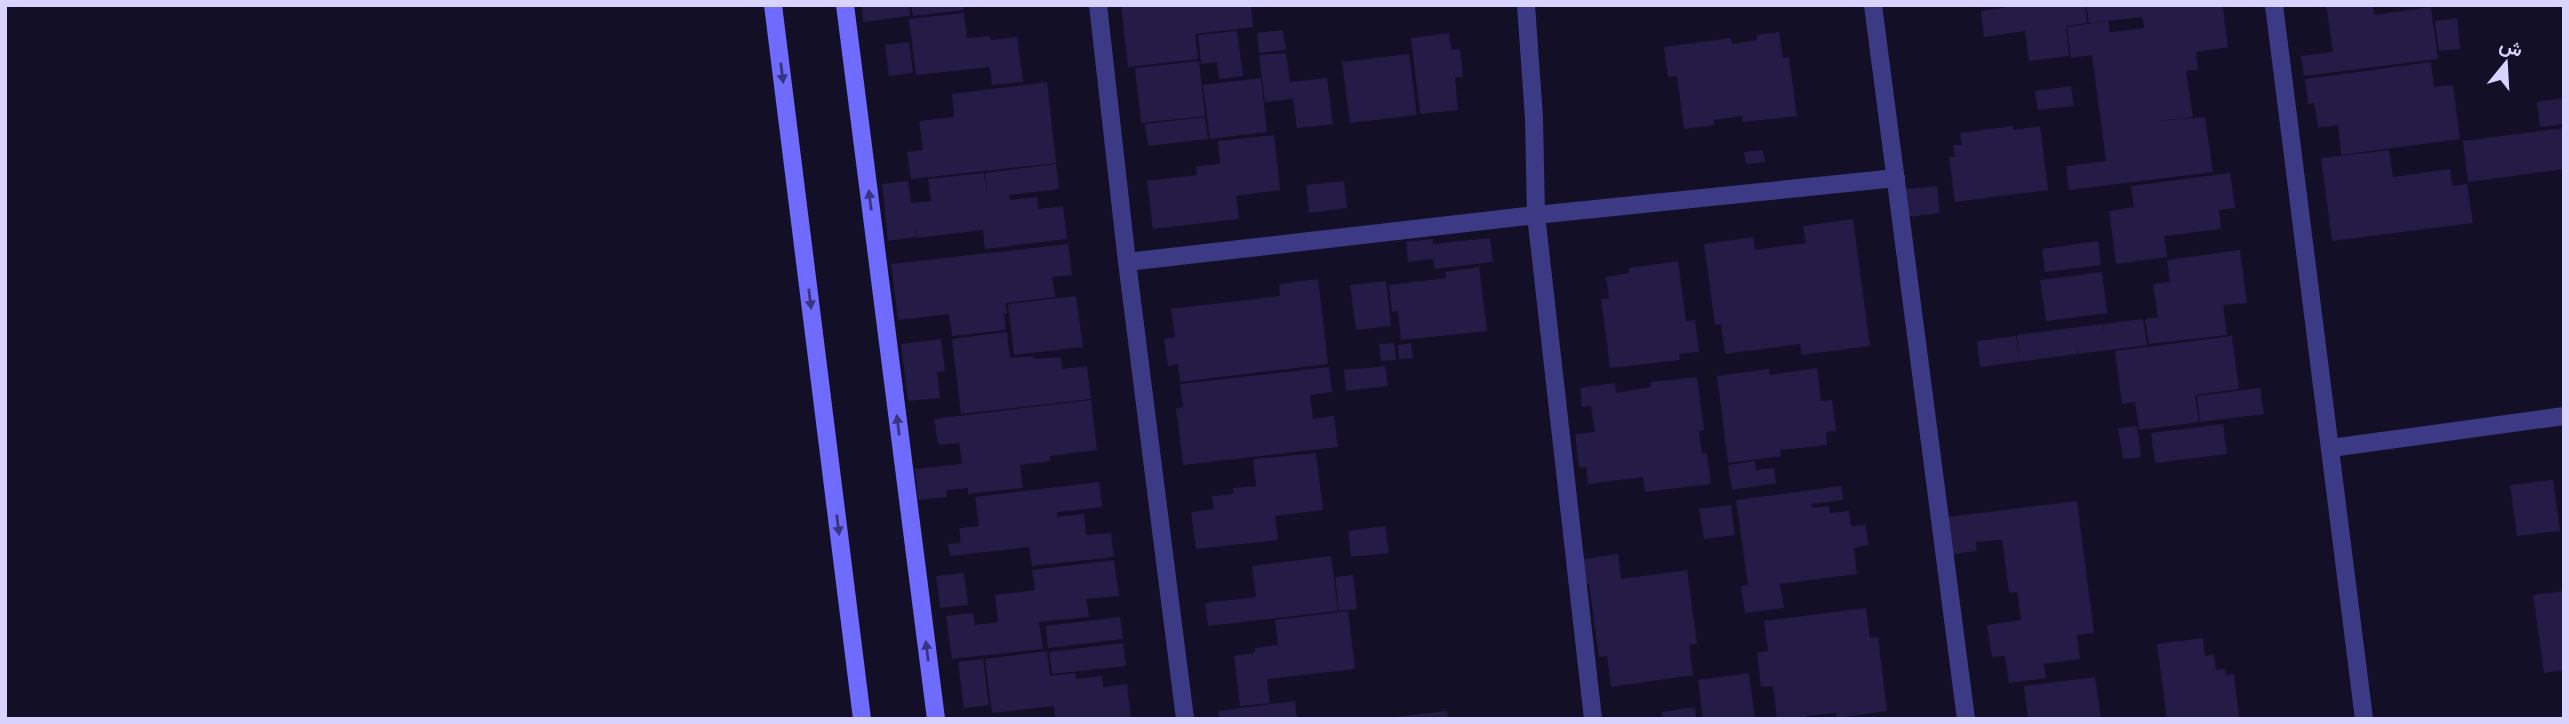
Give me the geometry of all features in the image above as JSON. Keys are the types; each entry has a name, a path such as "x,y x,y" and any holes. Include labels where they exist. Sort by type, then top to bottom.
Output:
{"street":[{"path":"773,5 862,719"},
{"path":"845,5 936,719"},
{"path":"1098,5 1185,719"},
{"path":"1527,5 1534,117 1536,215 1593,719"},
{"path":"1873,5 1966,719"},
{"path":"2274,5 2364,719"},
{"path":"1128,262 1536,215 1896,178"},
{"path":"2330,448 2564,416"}],"building":[{"path":"862,5 909,5 910,16 863,22"},
{"path":"911,5 963,5 964,10 913,16"},
{"path":"1121,5 1251,5 1253,27 1195,34 1198,59 1128,67"},
{"path":"2023,5 2085,5 2087,23 2066,26 2069,56 2029,61 2025,31 1984,37 1981,11"},
{"path":"2086,5 2223,7 2228,47 2196,52 2198,70 2186,71 2193,117 2156,121 2205,117 2213,172 2069,190 2066,166 2106,161 2092,55 2071,58 2067,27 2108,21 2110,32 2144,28 2142,17 2089,23"},
{"path":"2326,5 2373,5 2374,15 2431,7 2438,59 2304,76 2301,56 2333,52"},
{"path":"964,13 967,38 990,36 991,40 1017,37 1023,82 992,85 990,67 916,75 909,19"},
{"path":"2457,18 2460,49 2439,51 2435,21"},
{"path":"1283,30 1286,50 1259,53 1257,33"},
{"path":"1237,31 1243,76 1219,79 1217,62 1201,64 1198,35"},
{"path":"1779,32 1783,58 1789,57 1797,116 1743,122 1742,116 1714,120 1714,125 1684,129 1677,76 1668,77 1664,47 1731,38 1732,44 1757,40 1757,35"},
{"path":"1449,33 1451,50 1460,49 1463,77 1455,77 1458,110 1420,114 1411,38"},
{"path":"909,42 913,73 889,76 885,45"},
{"path":"1286,53 1290,82 1327,78 1333,124 1297,128 1293,99 1265,102 1259,55"},
{"path":"1409,54 1417,115 1350,123 1342,62"},
{"path":"1199,61 1205,116 1141,123 1135,68"},
{"path":"2431,62 2434,87 2453,85 2460,139 2341,155 2338,125 2318,128 2314,103 2308,104 2305,79"},
{"path":"1261,78 1267,132 1210,139 1203,85"},
{"path":"1047,82 1056,163 911,179 907,152 923,150 919,121 954,117 952,94"},
{"path":"2071,86 2074,106 2038,110 2035,91"},
{"path":"2564,98 2564,124 2540,127 2537,102"},
{"path":"1205,117 1208,139 1148,146 1145,124"},
{"path":"2013,126 2013,130 2040,126 2048,190 1955,202 1949,157 1955,157 1953,145 1962,145 1960,133"},
{"path":"2564,128 2564,169 2468,182 2463,141"},
{"path":"1274,135 1280,190 1236,196 1239,219 1153,229 1147,181 1197,175 1196,166 1220,164 1218,141"},
{"path":"1763,150 1765,162 1746,164 1744,152"},
{"path":"2389,150 2393,177 2450,169 2452,186 2467,184 2473,223 2332,241 2321,158"},
{"path":"1056,164 1059,189 1009,195 1010,200 1037,197 1038,209 1063,206 1067,239 985,249 983,230 916,238 915,226 915,237 888,241 882,184 908,181 911,203 931,201 928,179 984,173 988,198 985,173"},
{"path":"2230,173 2235,208 2219,210 2221,229 2164,236 2167,257 2116,264 2109,211 2134,207 2131,186"},
{"path":"1344,181 1347,208 1309,213 1306,185"},
{"path":"1937,186 1940,213 1909,217 1905,189"},
{"path":"1853,219 1870,346 1802,355 1800,344 1725,354 1721,324 1715,325 1704,244 1753,237 1755,250 1806,243 1803,226"},
{"path":"1490,238 1493,262 1435,269 1433,259 1408,262 1406,242 1433,239 1433,244"},
{"path":"2098,241 2101,265 2045,272 2042,249"},
{"path":"1068,244 1072,275 1052,277 1055,297 1006,303 1006,330 952,336 949,314 898,320 891,264"},
{"path":"2240,250 2247,303 2223,305 2227,335 2149,344 2145,319 2158,317 2153,284 2170,282 2167,260"},
{"path":"1678,261 1686,321 1695,320 1699,352 1679,354 1680,360 1610,368 1601,299 1609,299 1606,277 1629,273 1629,268"},
{"path":"1479,267 1487,331 1401,340 1398,311 1392,312 1389,285 1446,278 1445,272"},
{"path":"2102,272 2107,313 2046,321 2040,280"},
{"path":"1318,279 1328,364 1180,382 1178,364 1168,366 1164,339 1175,337 1171,309 1280,296 1279,284"},
{"path":"1386,281 1391,326 1356,330 1350,285"},
{"path":"1076,296 1083,347 1014,355 1008,304"},
{"path":"2143,319 2147,345 2078,354 2077,346 2077,354 1980,367 1977,341 2016,336 2019,358 2017,335 2102,324 2103,332 2103,324"},
{"path":"1007,332 1010,358 1061,357 1062,369 1087,366 1091,399 961,414 952,339"},
{"path":"2232,336 2239,389 2195,395 2199,422 2139,430 2135,402 2122,404 2115,351"},
{"path":"941,339 945,371 937,372 940,398 908,401 901,344"},
{"path":"1394,343 1396,360 1381,361 1379,344"},
{"path":"1411,343 1413,358 1399,359 1398,345"},
{"path":"1385,366 1388,386 1346,391 1344,370"},
{"path":"1329,367 1332,392 1310,395 1313,419 1334,416 1338,447 1183,465 1176,408 1183,407 1180,384"},
{"path":"1817,368 1821,401 1832,400 1836,431 1826,432 1827,445 1780,450 1781,456 1728,463 1717,376 1769,369 1770,375"},
{"path":"1697,377 1704,430 1699,431 1702,454 1707,453 1711,484 1645,492 1643,477 1588,484 1586,467 1579,467 1575,434 1595,432 1591,406 1582,407 1580,388 1615,383 1616,393 1651,387 1650,382"},
{"path":"2260,388 2264,414 2200,422 2197,396"},
{"path":"1091,400 1097,450 1050,456 1050,461 1020,465 1023,488 968,494 968,488 946,490 947,497 918,500 915,469 962,464 959,443 938,445 934,419"},
{"path":"2223,424 2227,454 2155,463 2151,433"},
{"path":"2137,426 2141,457 2123,459 2118,428"},
{"path":"1316,453 1323,510 1275,516 1278,540 1196,549 1191,512 1214,509 1212,496 1233,494 1233,488 1256,486 1253,459"},
{"path":"1755,461 1756,470 1774,468 1776,483 1732,490 1728,465"},
{"path":"2553,480 2560,531 2517,536 2510,485"},
{"path":"1099,482 1102,507 1057,512 1057,517 1084,514 1086,535 1111,533 1114,557 1032,566 1029,547 950,556 948,544 961,543 959,528 979,526 975,497"},
{"path":"1841,486 1843,500 1811,504 1812,508 1829,506 1830,513 1849,511 1851,526 1866,525 1868,545 1854,548 1857,574 1780,584 1784,608 1745,613 1741,586 1748,585 1736,500"},
{"path":"2077,501 2094,633 2077,635 2080,659 2044,664 2046,678 2009,683 2005,656 1992,657 1987,625 2021,620 2017,592 2009,593 2002,540 1976,542 1977,551 1953,554 1948,517"},
{"path":"1731,505 1735,535 1704,539 1699,509"},
{"path":"1385,526 1389,553 1351,557 1348,531"},
{"path":"1618,554 1621,579 1687,570 1697,644 1689,645 1693,675 1611,687 1607,656 1599,657 1589,584 1580,585 1577,560"},
{"path":"1331,556 1338,611 1208,626 1205,603 1256,597 1252,566"},
{"path":"1114,560 1119,596 1086,599 1089,617 1039,622 1043,649 952,659 946,616 973,613 975,625 998,622 995,595 1035,590 1032,570"},
{"path":"964,573 968,605 940,608 936,576"},
{"path":"1353,575 1357,609 1339,611 1335,577"},
{"path":"2564,591 2564,670 2544,673 2533,595"},
{"path":"1866,608 1870,638 1878,637 1887,711 1837,718 1836,713 1806,716 1807,719 1777,719 1773,686 1761,687 1757,653 1768,651 1764,621"},
{"path":"1348,611 1355,669 1267,679 1270,703 1240,706 1234,656 1255,653 1255,648 1278,645 1275,620"},
{"path":"1120,617 1123,639 1048,648 1046,626"},
{"path":"2203,638 2205,656 2214,654 2216,670 2225,669 2226,676 2234,674 2239,718 2167,719 2157,644"},
{"path":"1123,643 1126,666 1052,674 1049,652"},
{"path":"1047,651 1050,676 1075,673 1076,679 1102,676 1103,687 1127,684 1131,718 1055,719 1054,706 992,713 985,659"},
{"path":"983,659 989,705 964,708 958,662"},
{"path":"1749,673 1755,719 1703,719 1698,680"},
{"path":"2095,677 2101,719 2028,719 2024,686"},
{"path":"1295,701 1297,719 1219,719 1218,711"},
{"path":"1695,707 1696,719 1663,719 1662,712"},
{"path":"1447,711 1448,719 1395,719 1395,717"}]}
